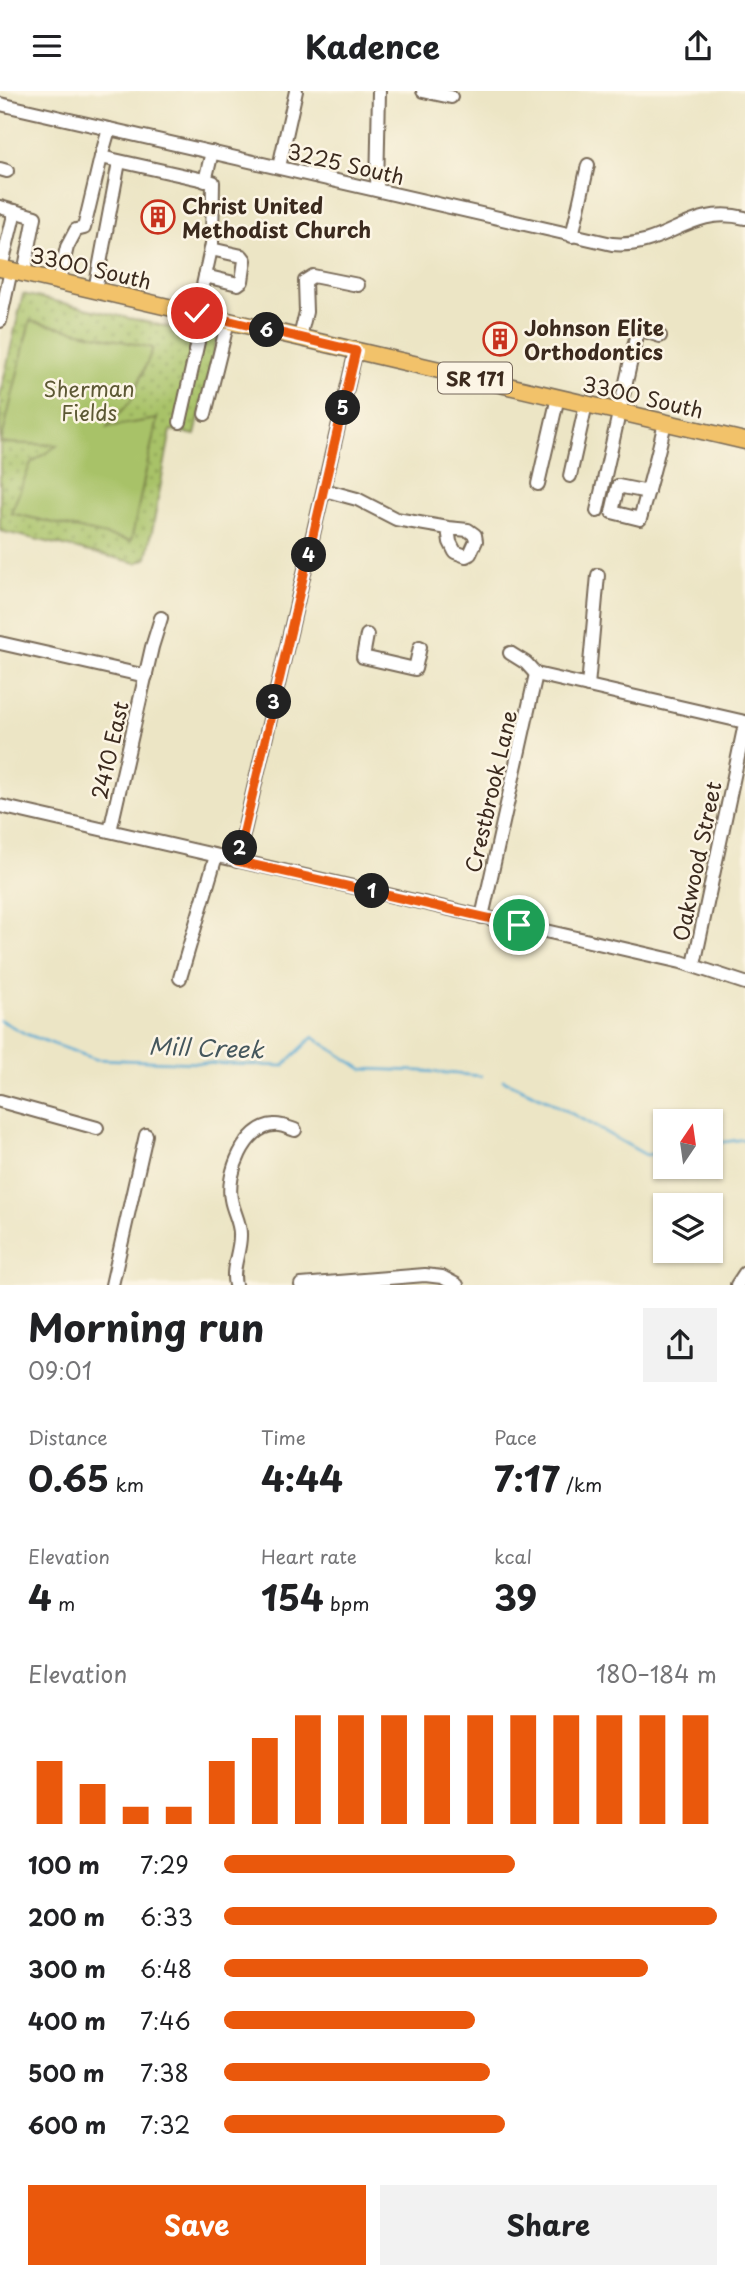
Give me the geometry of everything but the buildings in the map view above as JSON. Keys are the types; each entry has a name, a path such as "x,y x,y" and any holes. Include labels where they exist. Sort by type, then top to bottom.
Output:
{"main road":[{"name":"3300 South","path":"9,270 745,441"}],"street":[{"path":"279,167 296,91"},
{"path":"377,190 379,91"},
{"path":"423,91 451,97"},
{"name":"3225 South","path":"0,104 612,244 632,245 651,241 681,225 712,215 745,218"},
{"path":"59,281 67,247 76,230 84,228 109,129"},
{"path":"205,181 212,152"},
{"path":"101,157 213,183 211,249 180,422"},
{"path":"95,290 119,162"},
{"path":"572,236 588,165"},
{"path":"0,207 32,215 36,221 9,270"},
{"path":"0,321 15,211"},
{"path":"205,275 238,284 242,281 245,260 242,256 211,249"},
{"path":"300,337 306,312 305,281 313,276 358,285"},
{"path":"205,414 228,321"},
{"path":"597,511 638,329 660,335"},
{"path":"237,861 356,351"},
{"path":"538,484 558,397"},
{"path":"570,476 586,404"},
{"path":"648,492 666,422"},
{"path":"324,490 357,499 396,519 448,529"},
{"path":"588,686 598,575"},
{"name":"2410 East","path":"110,831 152,647 162,618"},
{"path":"367,635 363,657 415,669 420,647"},
{"path":"0,643 146,676"},
{"path":"510,653 526,663 536,674 745,723"},
{"name":"Crestbrook Lane","path":"482,916 536,674"},
{"name":"Oakwood Street","path":"694,965 745,723"},
{"path":"0,806 694,965 745,983"},
{"path":"180,978 216,856"},
{"path":"0,1101 97,1128"},
{"path":"235,1285 233,1276 240,1226 230,1188 237,1156 258,1132 273,1125 295,1130"},
{"path":"112,1285 146,1135"},
{"path":"737,1285 745,1273"},
{"path":"301,1285 385,1282 432,1275 448,1279 457,1285"}],"green space":[{"name":"Sherman Fields","path":"23,294 217,338 195,435 171,430 147,558 137,563 0,531 0,396"},
{"path":"30,321 153,348 131,401 107,427 157,419 131,541 11,513 31,463 58,445 1,443"}],"waterway":[{"name":"Mill Creek","path":"0,1020 26,1034 95,1059 283,1066 313,1037 362,1069 481,1076"},
{"name":"Mill Creek","path":"503,1080 549,1101 646,1155 653,1154"},
{"name":"Mill Creek","path":"723,1142 745,1139"}],"place":[{"name":"Christ United Methodist Church","path":"158,217"},
{"name":"Johnson Elite Orthodontics","path":"500,339"}],"route":[{"path":"197,313 356,351 237,861 519,925"}]}
